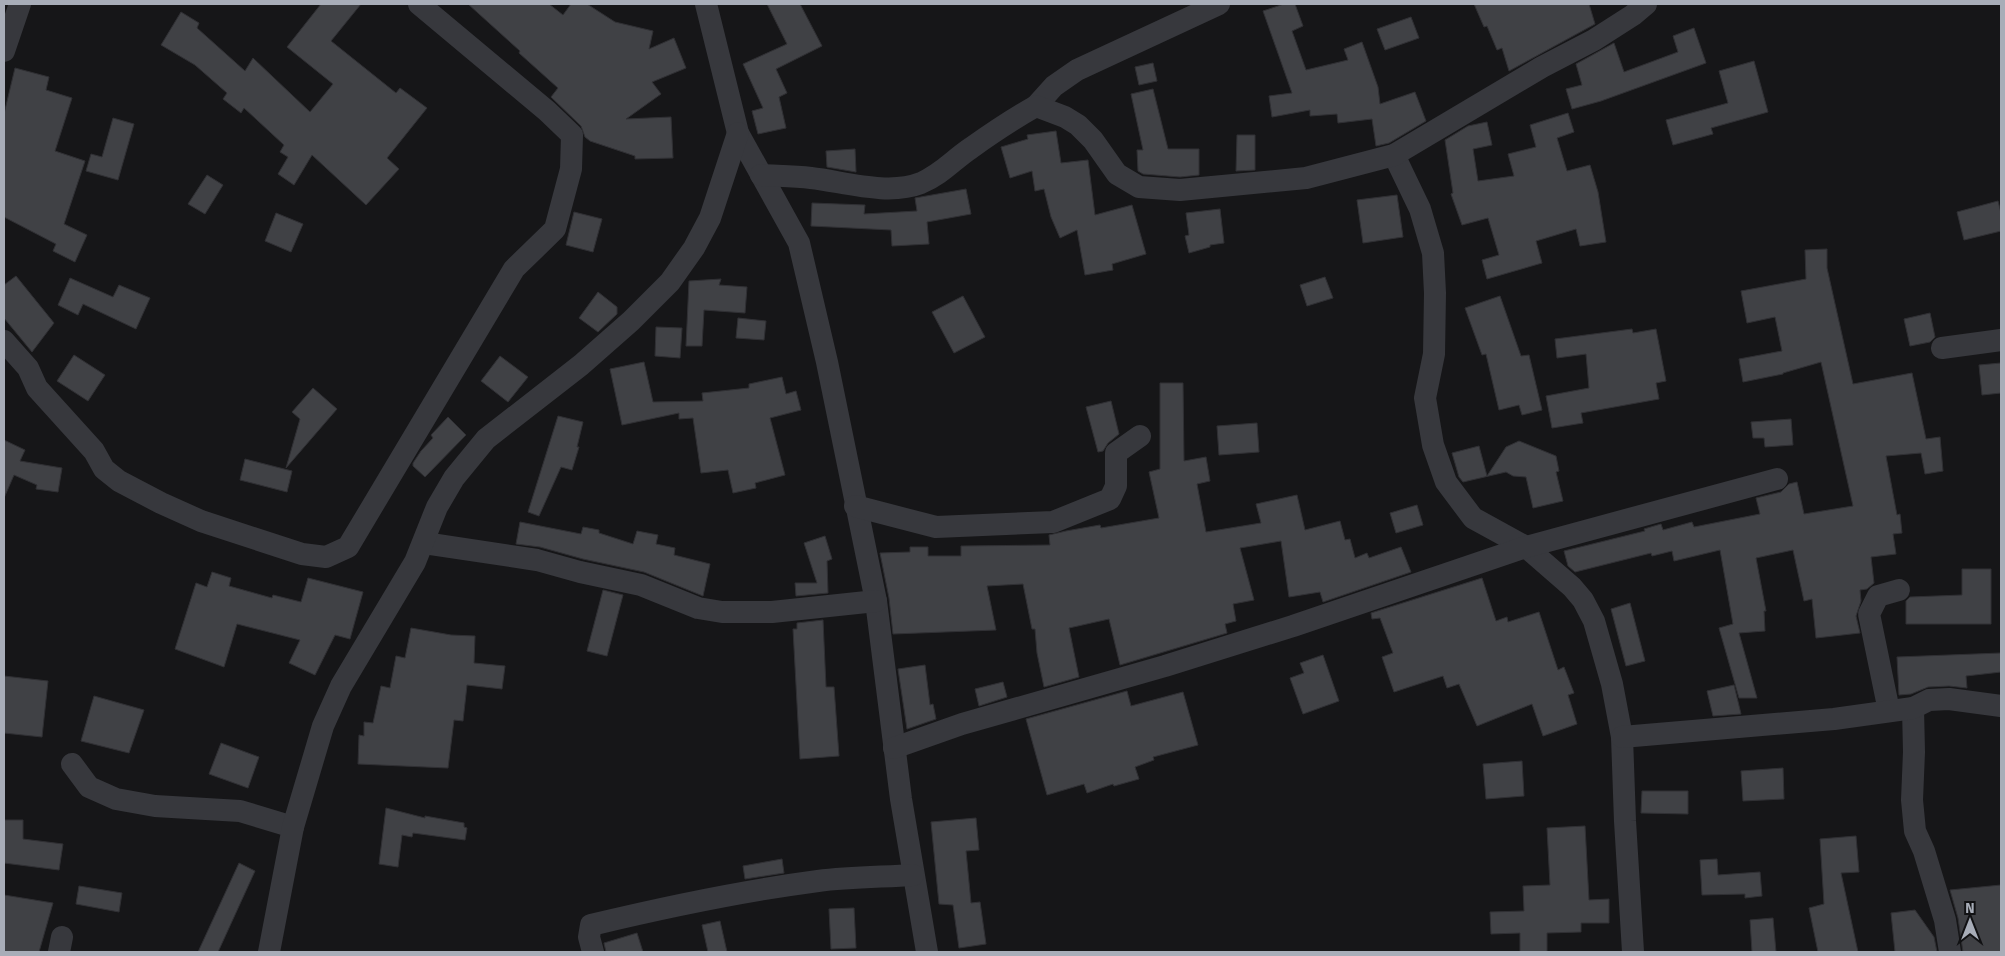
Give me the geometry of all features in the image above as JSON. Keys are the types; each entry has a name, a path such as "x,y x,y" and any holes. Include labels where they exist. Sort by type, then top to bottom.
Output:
{"street":[{"path":"4,51 20,4"},
{"path":"4,341 28,368 37,388 94,451 104,469 119,481 161,503 201,520 302,554 326,557 348,547 514,268 555,229 571,169 572,135 547,111 419,4"},
{"path":"706,4 738,133 799,243 827,362 876,602 894,748 913,875 927,952"},
{"path":"761,176 808,177 894,188 919,184 942,173 969,149 1036,106 1054,86 1077,70 1177,13 1219,4"},
{"path":"1036,106 1064,117 1078,126 1093,140 1117,174 1139,186 1180,190 1306,178 1394,154 1542,67 1594,40 1633,16 1646,4"},
{"path":"269,952 293,827 323,726 340,686 383,618 415,562 437,507 454,478 486,439 581,364 630,321 670,282 694,248 710,218 738,133"},
{"path":"1394,154 1420,209 1433,253 1435,293 1434,354 1425,398 1433,446 1446,482 1473,518 1526,547 1572,587 1583,600 1594,621 1612,684 1622,737 1625,821 1634,952"},
{"path":"1942,348 2001,340"},
{"path":"855,506 936,527 1053,522 1110,499 1116,486 1116,453 1140,436"},
{"path":"894,748 962,724 1165,666 1293,626 1526,547 1777,479"},
{"path":"424,543 537,560 580,572 641,585 698,608 722,612 772,612 876,602"},
{"path":"1889,711 1869,614 1878,596 1898,590"},
{"path":"1622,737 1834,719 1913,708 1929,700 1949,699 2001,706"},
{"path":"1913,708 1912,800 1915,831 1924,851 1945,920 1950,952"},
{"path":"72,764 89,787 116,799 155,806 240,811 293,827"},
{"path":"593,952 589,937 590,925 753,890 820,880 913,875"}],"building":[{"path":"321,4 361,4 331,41 396,93 400,88 427,108 387,158 399,169 366,205 312,155 294,185 278,174 288,157 280,152 284,145 244,108 241,113 223,99 227,93 195,65 161,45 181,12 199,23 197,28 245,71 253,58 310,112 333,84 287,47"},
{"path":"468,4 549,4 563,15 571,4 587,4 615,22 653,31 649,49 674,38 686,68 652,82 661,94 626,119 671,117 673,158 635,159 635,156 590,141 585,137 581,126 551,97 558,88"},
{"path":"767,4 800,4 822,46 776,69 787,93 779,97 786,128 758,134 752,111 763,108 743,64 787,44"},
{"path":"1284,4 1295,4 1303,26 1292,31 1306,70 1348,60 1344,49 1362,42 1378,87 1380,104 1415,92 1426,121 1389,143 1376,146 1372,119 1338,123 1337,114 1310,116 1310,110 1272,117 1269,96 1292,93 1263,11"},
{"path":"1474,4 1589,4 1595,24 1509,71 1502,48 1497,50 1487,26 1484,27"},
{"path":"1411,17 1419,38 1385,50 1377,29"},
{"path":"1694,28 1706,63 1601,101 1572,109 1566,89 1582,85 1576,64 1614,43 1624,72 1678,52 1673,36"},
{"path":"1754,61 1768,112 1711,128 1713,134 1673,145 1666,120 1728,103 1719,71"},
{"path":"1153,63 1157,81 1139,85 1135,67"},
{"path":"15,68 49,77 46,90 72,98 55,151 85,161 64,224 87,235 75,262 53,251 56,244 4,217 4,114"},
{"path":"1153,89 1168,149 1199,149 1199,175 1180,177 1143,174 1138,171 1137,150 1143,150 1131,94"},
{"path":"1568,113 1574,132 1557,138 1567,171 1590,165 1598,192 1606,242 1580,246 1576,229 1536,241 1542,263 1487,279 1482,260 1499,255 1488,218 1462,225 1451,194 1453,193 1445,140 1468,126 1487,122 1492,145 1473,149 1478,181 1514,176 1508,154 1536,147 1530,125"},
{"path":"113,118 134,124 118,180 86,171 91,154 102,157"},
{"path":"1056,131 1061,163 1088,160 1095,215 1132,205 1146,254 1112,264 1113,270 1085,275 1077,230 1060,238 1051,217 1044,189 1035,191 1032,171 1010,178 1001,147 1028,139 1027,135"},
{"path":"1237,135 1255,135 1255,170 1236,171"},
{"path":"855,149 856,172 827,167 826,151"},
{"path":"207,175 223,185 205,214 188,204"},
{"path":"966,189 971,214 927,222 929,244 892,246 891,230 811,226 812,203 865,205 864,214 917,211 915,198"},
{"path":"1397,195 1403,237 1363,243 1357,200"},
{"path":"1998,201 2001,213 2001,231 1964,240 1957,212"},
{"path":"1220,209 1224,243 1210,245 1210,247 1189,253 1185,236 1189,235 1186,213"},
{"path":"574,212 602,219 593,252 566,245"},
{"path":"276,213 303,224 291,252 265,241"},
{"path":"1827,249 1827,268 1853,384 1912,373 1926,439 1940,437 1943,471 1925,474 1921,453 1886,456 1897,515 1900,514 1902,533 1893,534 1896,554 1871,557 1874,583 1867,589 1860,590 1861,601 1856,616 1860,633 1816,638 1812,599 1804,601 1793,550 1756,558 1766,611 1764,611 1765,631 1739,633 1757,698 1739,698 1719,628 1733,624 1720,550 1674,561 1672,551 1652,556 1651,553 1575,572 1568,566 1564,551 1645,531 1644,529 1661,524 1663,530 1692,522 1694,527 1760,514 1756,498 1781,492 1789,484 1797,482 1804,514 1853,506 1821,362 1783,374 1743,382 1739,359 1782,351 1775,317 1747,323 1741,291 1806,279 1805,250"},
{"path":"16,276 54,323 32,352 4,318 4,285"},
{"path":"1325,277 1333,298 1307,306 1300,285"},
{"path":"70,278 113,297 119,285 150,298 136,329 83,304 78,315 58,305"},
{"path":"721,279 719,285 747,287 745,313 704,310 702,346 686,346 689,281"},
{"path":"598,292 617,307 617,314 598,332 579,318"},
{"path":"963,296 985,337 954,353 932,312"},
{"path":"1500,296 1521,356 1529,355 1542,410 1522,415 1519,405 1499,410 1486,354 1482,355 1465,308"},
{"path":"1930,313 1935,337 1930,342 1910,346 1904,319"},
{"path":"738,318 766,321 764,340 736,338"},
{"path":"656,327 682,328 680,358 655,356"},
{"path":"1632,329 1633,333 1656,329 1666,381 1656,383 1659,399 1581,413 1583,423 1552,428 1546,396 1589,388 1586,354 1557,358 1555,339"},
{"path":"74,355 105,375 88,401 57,381"},
{"path":"500,356 528,377 508,402 481,381"},
{"path":"644,362 653,402 703,401 702,393 749,388 749,384 782,377 786,394 796,391 801,410 770,418 785,475 755,483 756,488 733,493 728,470 701,473 693,418 679,419 679,413 622,425 610,369"},
{"path":"2001,363 2001,393 1982,395 1979,365"},
{"path":"1160,383 1183,383 1184,461 1206,457 1210,481 1197,484 1206,532 1261,523 1256,504 1297,495 1305,530 1340,521 1345,540 1350,539 1355,558 1367,553 1369,558 1401,547 1411,572 1323,602 1320,592 1289,597 1281,541 1240,548 1254,600 1233,604 1236,621 1225,624 1227,633 1120,665 1109,619 1069,628 1079,677 1044,687 1037,653 1035,629 1032,629 1023,584 987,586 996,630 893,634 889,598 880,553 910,552 910,547 928,547 928,556 961,556 961,546 1050,545 1049,535 1100,525 1101,528 1159,518 1149,472 1160,469"},
{"path":"313,388 337,409 286,468 300,419 292,412"},
{"path":"1111,401 1119,434 1108,443 1103,451 1098,452 1086,407"},
{"path":"558,416 583,422 577,447 579,447 572,470 561,467 539,516 528,512"},
{"path":"448,417 466,435 425,477 413,466 413,463 433,438 431,435"},
{"path":"1791,419 1793,445 1765,447 1764,438 1753,438 1751,422"},
{"path":"1257,423 1259,452 1219,455 1217,426"},
{"path":"4,440 25,450 20,461 62,468 58,492 36,489 37,485 14,475 4,498"},
{"path":"1519,441 1556,456 1559,471 1556,472 1563,501 1533,508 1526,477 1513,476 1506,472 1463,482 1459,477 1452,453 1479,446 1487,476 1506,447"},
{"path":"245,459 292,471 287,492 240,480"},
{"path":"1417,505 1423,525 1396,533 1390,513"},
{"path":"520,522 581,534 583,527 599,530 599,533 633,544 637,531 658,535 656,544 675,548 674,555 710,564 703,596 644,572 583,559 540,547 516,544"},
{"path":"825,536 832,559 827,561 828,593 796,596 795,583 817,583 804,543"},
{"path":"1962,569 1991,569 1991,624 1906,624 1906,601 1910,597 1962,595"},
{"path":"212,572 231,578 229,586 272,598 273,595 301,602 308,578 363,592 350,639 335,635 315,675 289,663 300,640 237,624 224,667 175,649 196,583 207,587"},
{"path":"1482,578 1496,621 1507,617 1508,622 1539,612 1558,670 1564,667 1574,693 1568,695 1577,724 1543,736 1532,704 1477,726 1459,684 1447,688 1443,676 1394,692 1382,657 1393,653 1380,618 1372,619 1371,613"},
{"path":"603,590 623,595 607,656 587,651"},
{"path":"1630,603 1645,661 1626,666 1611,609"},
{"path":"823,620 826,687 834,687 839,756 800,759 793,629 797,629 797,623"},
{"path":"411,628 451,635 475,636 474,663 505,666 502,689 467,685 463,721 454,720 448,768 358,764 359,735 364,736 364,722 373,723 381,686 390,688 396,656 405,658"},
{"path":"2001,653 2001,672 1966,676 1967,688 1949,686 1928,687 1911,694 1899,695 1897,657"},
{"path":"1323,655 1339,701 1303,714 1290,678 1304,673 1300,663"},
{"path":"925,665 930,705 933,704 936,719 907,729 898,669"},
{"path":"4,676 48,681 42,737 4,733"},
{"path":"1003,682 1007,697 979,706 975,689"},
{"path":"1734,685 1741,714 1713,716 1707,691"},
{"path":"1127,691 1131,706 1183,692 1198,745 1153,757 1154,760 1135,767 1139,779 1114,786 1113,784 1087,793 1084,784 1047,795 1026,719"},
{"path":"94,696 144,710 129,753 81,741"},
{"path":"221,743 259,757 248,788 209,774"},
{"path":"1522,761 1524,796 1486,799 1483,764"},
{"path":"1783,768 1784,799 1743,801 1741,771"},
{"path":"1642,791 1688,791 1688,814 1641,813"},
{"path":"386,808 425,818 425,816 464,823 464,827 467,828 465,840 413,833 412,837 402,835 398,867 379,864"},
{"path":"976,818 979,850 966,851 971,903 980,902 986,944 959,948 953,905 939,904 931,822"},
{"path":"4,820 23,820 23,839 63,844 59,870 4,863"},
{"path":"1585,826 1589,900 1609,899 1609,923 1581,923 1581,932 1547,933 1547,952 1520,952 1520,933 1491,934 1490,912 1524,911 1523,886 1550,885 1547,828"},
{"path":"1856,836 1859,872 1841,873 1858,952 1818,952 1809,908 1824,904 1820,839"},
{"path":"782,859 784,873 745,879 743,866"},
{"path":"1717,859 1718,875 1760,872 1762,896 1745,898 1745,894 1702,895 1700,860"},
{"path":"239,863 255,871 218,952 198,952"},
{"path":"2001,885 2001,952 1963,952 1958,918 1950,890"},
{"path":"79,886 122,893 119,912 76,904"},
{"path":"4,895 53,903 39,952 4,952"},
{"path":"854,908 856,948 831,949 829,909"},
{"path":"1915,910 1934,937 1937,952 1895,952 1891,913"},
{"path":"1773,918 1776,952 1752,952 1750,920"},
{"path":"720,921 727,952 708,952 702,925"},
{"path":"637,933 643,952 606,952 604,943"}]}
